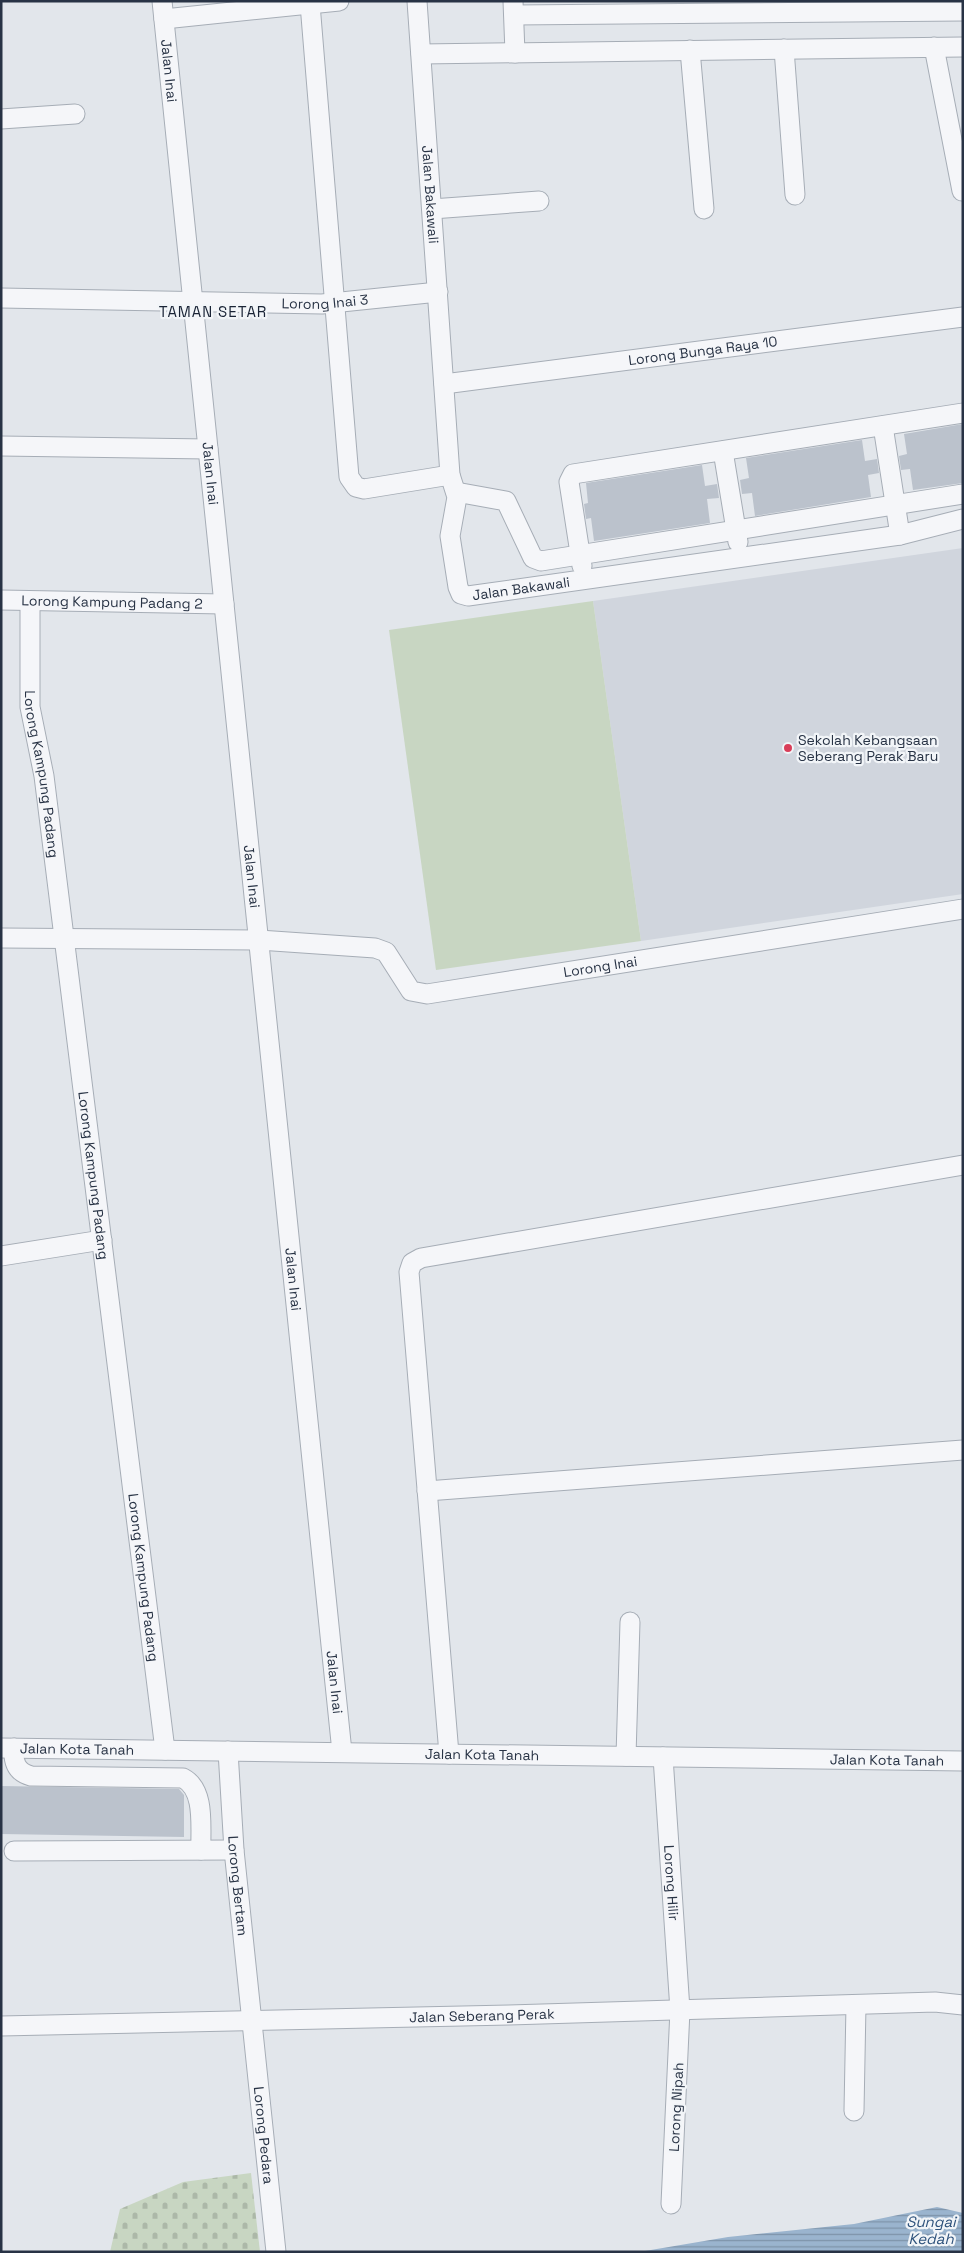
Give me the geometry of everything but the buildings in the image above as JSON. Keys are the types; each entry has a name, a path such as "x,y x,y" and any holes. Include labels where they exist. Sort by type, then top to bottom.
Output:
{"street":[{"path":"163,10 310,4 338,1"},
{"name":"Jalan Bakawali","path":"417,1 444,384 453,484 450,536 458,588 461,594 468,596 900,535 963,519"},
{"path":"310,4 349,477 356,487 453,484 506,501 536,561 963,494"},
{"path":"515,53 513,8 599,7 963,11"},
{"name":"Jalan Inai","path":"163,10 342,1752"},
{"path":"934,47 962,191"},
{"path":"421,54 963,47"},
{"path":"784,49 795,194"},
{"path":"690,50 704,209"},
{"path":"1,119 75,114"},
{"path":"432,209 539,201"},
{"name":"Lorong Inai 3","path":"1,298 336,303 438,292"},
{"name":"Lorong Bunga Raya 10","path":"444,384 963,317"},
{"path":"584,580 569,482 571,475 963,414"},
{"path":"882,426 900,535"},
{"path":"1,446 208,449"},
{"path":"723,451 740,558"},
{"name":"Lorong Kampung Padang 2","path":"1,600 224,604"},
{"name":"Lorong Kampung Padang","path":"30,601 30,707 41,757 165,1750"},
{"name":"Lorong Inai","path":"259,940 381,949 390,958 411,991 427,994 963,909"},
{"path":"1,938 259,940"},
{"path":"449,1754 409,1272 412,1263 417,1260 963,1165"},
{"path":"1,1256 102,1240"},
{"path":"427,1492 963,1450"},
{"path":"626,1756 630,1622"},
{"path":"8,1748 17,1768 31,1776 183,1778 198,1793 201,1850"},
{"name":"Jalan Kota Tanah","path":"8,1748 963,1761"},
{"name":"Lorong Bertam","path":"228,1751 234,1850 252,2019"},
{"name":"Lorong Hilir","path":"663,1757 680,2010"},
{"path":"14,1851 234,1850"},
{"name":"Jalan Seberang Perak","path":"1,2026 935,2002 958,2005"},
{"path":"854,2111 856,2004"},
{"name":"Lorong Nipah","path":"671,2204 680,2010"},
{"name":"Lorong Pedara","path":"252,2019 276,2252"}],"shaded area":[{"name":"Sekolah Kebangsaan Seberang Perak Baru","path":"963,548 963,894 641,941 593,601"}],"green space":[{"path":"593,601 641,941 436,970 389,630"},
{"path":"251,2173 260,2252 110,2252 120,2209 183,2182"}],"water":[{"name":"Sungai Kedah","path":"937,2207 963,2213 963,2252 639,2252 728,2237 854,2224"}],"place":[{"name":"Sekolah Kebangsaan Seberang Perak Baru","path":"788,748"}],"district":[{"name":"TAMAN SETAR","path":"213,311"}]}
